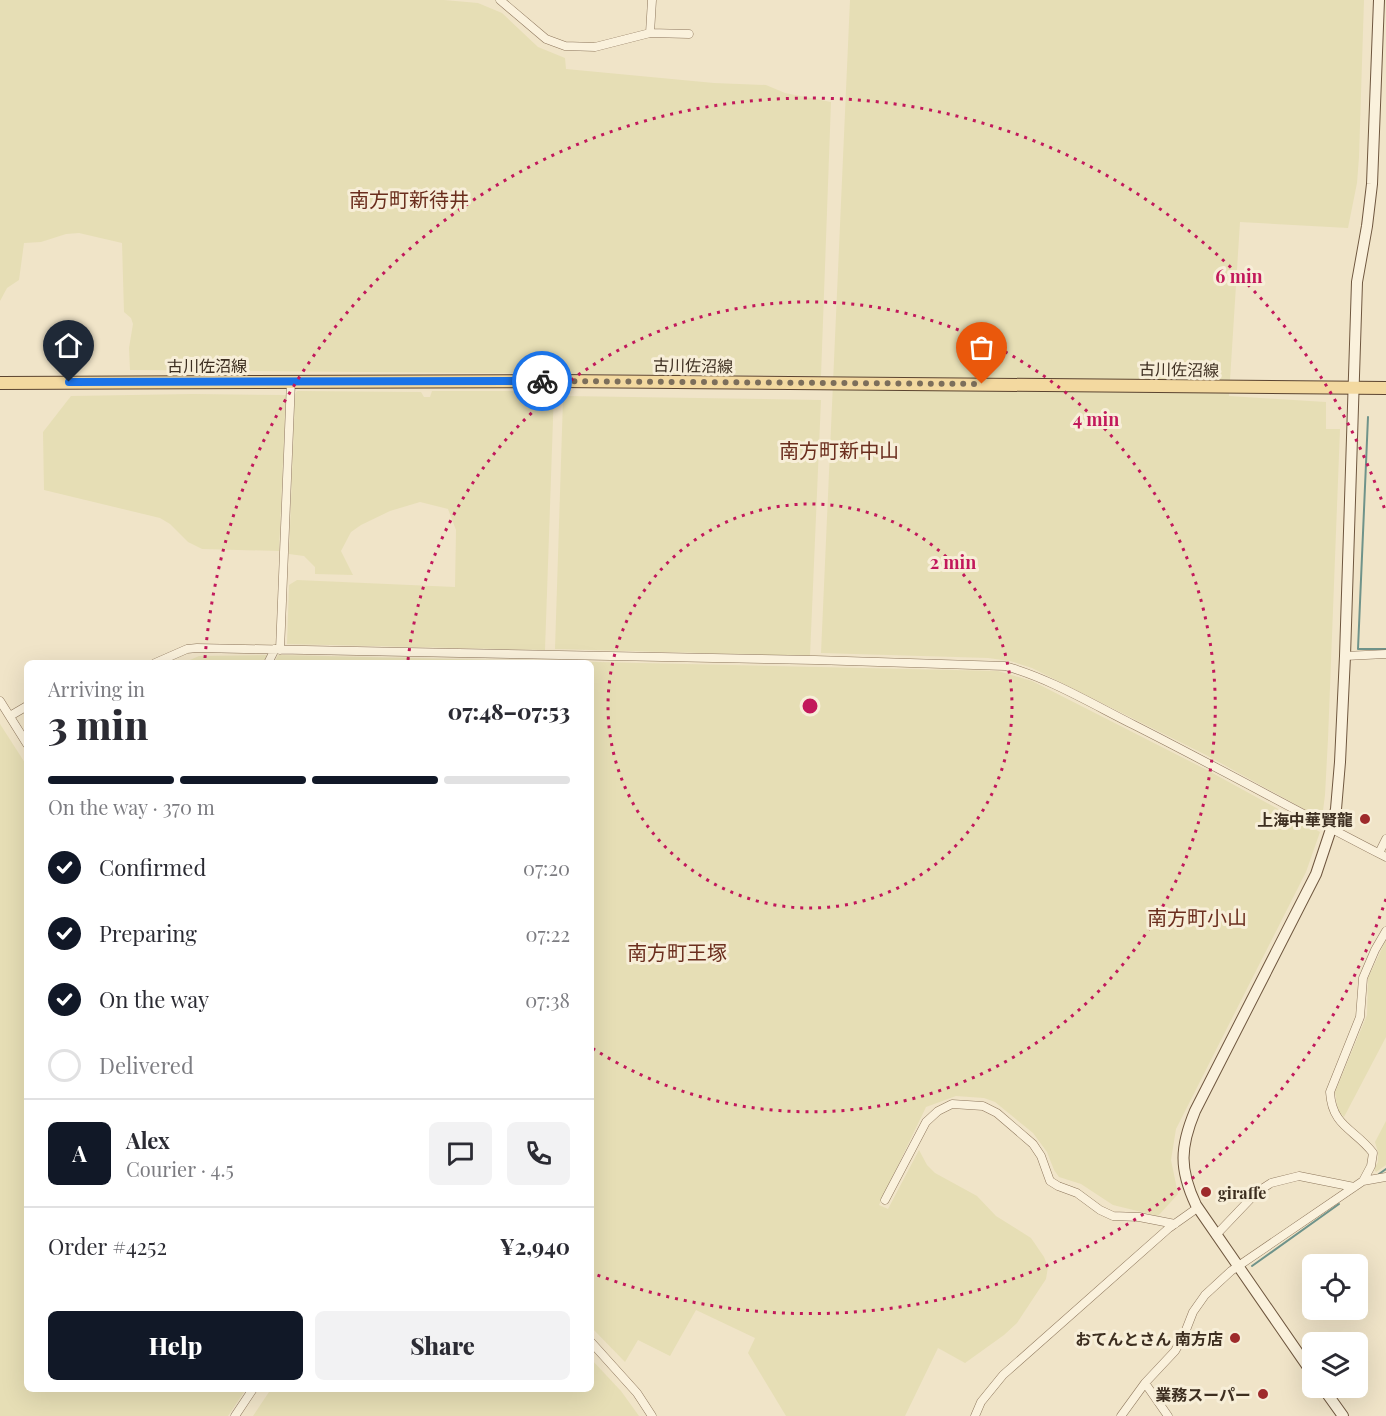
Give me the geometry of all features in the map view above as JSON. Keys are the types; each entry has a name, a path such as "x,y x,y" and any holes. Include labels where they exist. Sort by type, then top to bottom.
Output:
{"main road":[{"name":"古川佐沼線","path":"0,383 291,381 1094,384 1386,388"}],"street":[{"path":"500,0 546,39 566,46 596,47 650,33 689,34"},
{"path":"650,33 652,0"},
{"path":"1302,1359 1196,1205 1184,1176 1182,1159 1188,1128 1316,874 1331,829 1338,791 1345,656 1357,282 1372,184 1379,0"},
{"path":"270,660 278,650 291,381"},
{"path":"162,660 197,648 1005,666 1029,673 1092,704 1382,855 1386,839"},
{"path":"1345,656 1386,654"},
{"path":"0,701 24,739"},
{"path":"10,716 24,708"},
{"path":"1363,1181 1371,1166 1373,1153 1343,1126 1334,1114 1330,1103 1330,1092 1360,1017 1363,978 1386,931"},
{"path":"885,1200 926,1122 938,1111 960,1103 983,1106 998,1113 1034,1144 1050,1181 1083,1196 1100,1210 1113,1216 1139,1217 1174,1224"},
{"path":"1216,1235 1257,1192 1271,1183 1299,1176 1354,1187"},
{"path":"1121,1416 1145,1383 1175,1351 1193,1312 1204,1295 1238,1267 1363,1181 1386,1177"},
{"path":"975,1416 981,1402 1003,1375 1174,1224 1193,1211"},
{"path":"594,1345 637,1393 652,1416"},
{"path":"1145,1383 1167,1413"},
{"path":"235,1416 251,1392"},
{"path":"1330,1398 1343,1416"}],"shaded area":[{"path":"0,0 444,0 478,3 502,13 538,47 565,58 566,69 714,83 766,85 785,93 831,102 821,376 130,370 129,348 133,324 131,318 124,312 122,243 79,233 66,234 41,242 24,243 19,280 7,288 0,301"},
{"path":"850,0 1364,0 1359,157 1357,183 1348,228 1240,222 1229,396 1326,402 1326,429 1340,429 1328,739 1322,819 1206,755 1032,668 1010,661 988,658 821,653"},
{"path":"297,391 421,392 424,397 430,397 432,391 554,391 545,650 287,644 289,585 297,580 455,587 456,530 448,509 420,502 390,511 351,532 341,551 353,575 315,574 315,567 304,556 289,554 295,394"},
{"path":"286,395 279,551 202,549 188,542 170,524 160,518 44,490 43,432 71,396"},
{"path":"566,396 821,400 810,656 555,649 563,399"},
{"path":"267,655 264,660 190,660 199,656"},
{"path":"278,655 503,660 276,660"},
{"path":"594,662 998,671 1032,681 1207,770 1320,832 1306,872 1176,1129 1171,1160 1178,1194 1158,1216 1113,1205 1081,1184 1059,1177 1047,1152 1033,1133 995,1102 984,1098 956,1096 926,1107 879,1205 888,1209 919,1150 927,1165 935,1173 977,1196 996,1216 1031,1238 1048,1267 1046,1279 1017,1323 1004,1335 965,1363 938,1348 905,1416 786,1416 748,1353 755,1338 696,1310 670,1356 638,1340 625,1362 594,1330"},
{"path":"0,724 24,761 24,1392 244,1392 228,1416 0,1416"},
{"path":"1386,940 1386,1037 1344,1117 1338,1112 1335,1092 1367,1015 1368,978"},
{"path":"1386,1121 1386,1165 1376,1172 1374,1169 1378,1162 1378,1152 1375,1142"},
{"path":"594,1362 621,1391 639,1416 253,1416 269,1392 594,1392"}],"waterway":[{"path":"1368,417 1358,649 1386,649"},
{"path":"1379,1174 1386,1169"},
{"path":"1252,1266 1339,1204"}],"way so far":[{"path":"542,381 982,384"}],"place":[{"name":"上海中華賢龍","path":"1365,819"},
{"name":"giraffe","path":"1206,1192"},
{"name":"おてんとさん 南方店","path":"1235,1338"},
{"name":"業務スーパー","path":"1263,1394"}],"district":[{"name":"南方町新待井","path":"409,198"},
{"name":"南方町新中山","path":"839,449"},
{"name":"南方町小山","path":"1197,916"},
{"name":"南方町王塚","path":"677,951"}],"route":[{"path":"69,382 542,381"}]}
